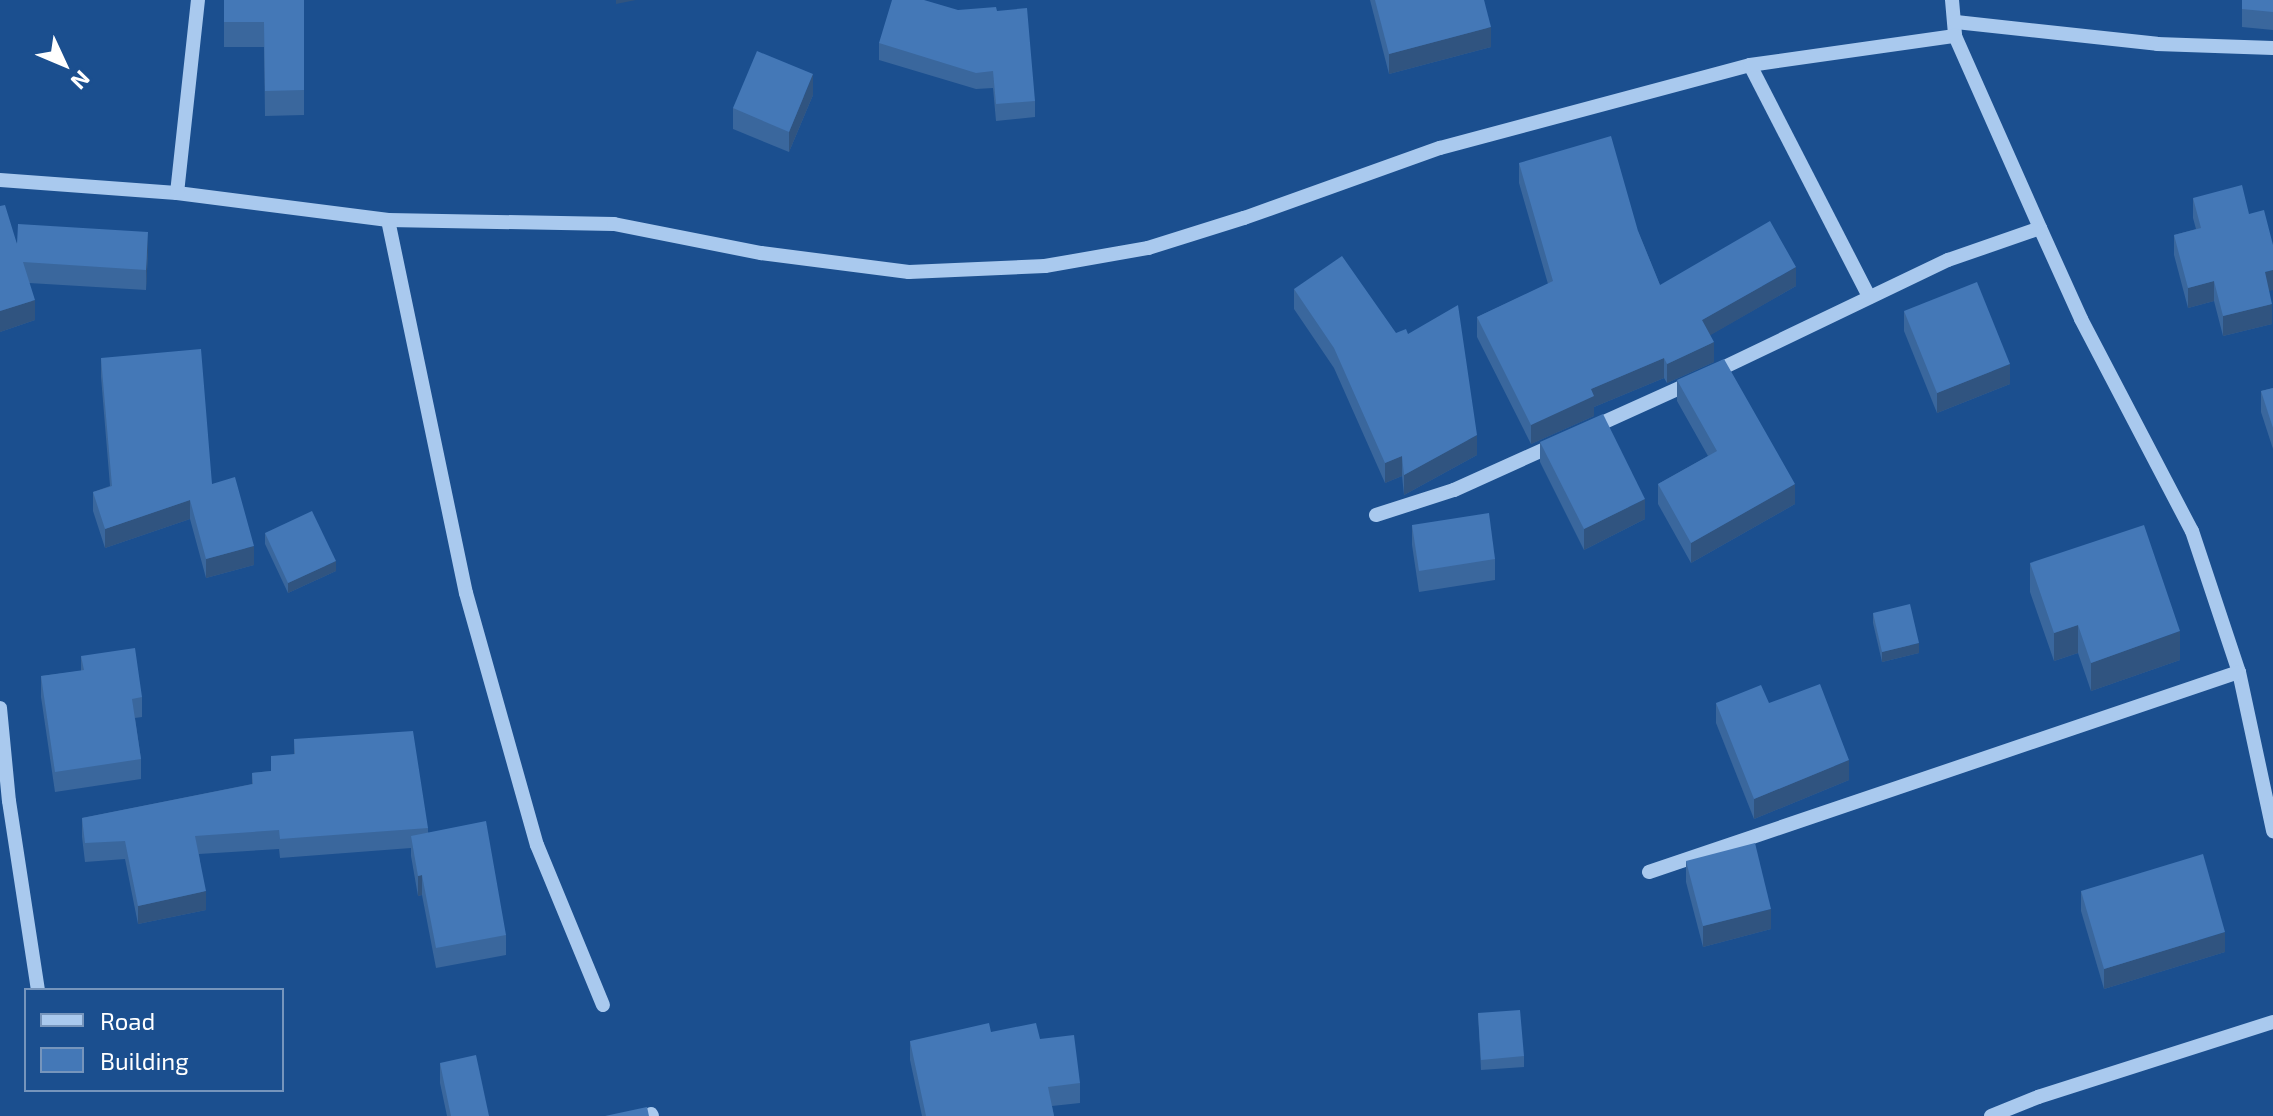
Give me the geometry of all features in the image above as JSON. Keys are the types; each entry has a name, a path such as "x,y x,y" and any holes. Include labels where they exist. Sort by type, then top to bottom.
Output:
{"street":[{"path":"177,193 198,0"},
{"path":"1952,0 1956,29 2040,228 2088,332 2192,531 2239,672 2273,831"},
{"path":"0,180 177,193 388,220 614,224 761,253 909,272 1045,266 1148,248 1244,218 1440,148 1750,65 1956,29 2157,44 2273,48"},
{"path":"1750,65 1869,297"},
{"path":"388,220 466,593 537,845 603,1005"},
{"path":"1376,515 1454,490 1809,330 1869,297 1948,260 2040,228"},
{"path":"1649,872 2239,672"},
{"path":"0,708 9,801 38,988"},
{"path":"1991,1116 2038,1097 2273,1022"}],"building":[{"path":"224,0 304,0 304,90 265,91 264,22 224,22"},
{"path":"892,0 924,0 958,10 1027,8 1035,101 996,104 993,71 976,73 879,43"},
{"path":"1375,0 1484,0 1491,27 1389,54"},
{"path":"2242,0 2273,0 2273,12 2242,9"},
{"path":"757,51 813,74 789,132 733,108"},
{"path":"1611,136 1638,231 1660,285 1770,221 1796,267 1702,320 1714,342 1667,364 1664,358 1591,389 1594,396 1531,425 1477,317 1553,281 1519,163"},
{"path":"2242,185 2249,214 2264,210 2273,245 2273,270 2265,272 2272,304 2223,316 2214,281 2188,288 2174,235 2201,228 2193,198"},
{"path":"5,205 17,244 18,224 148,232 146,270 23,262 35,300 0,311 0,206"},
{"path":"1342,256 1396,333 1406,329 1408,334 1458,305 1477,435 1404,475 1402,456 1385,463 1334,348 1294,289"},
{"path":"1977,282 2010,364 1937,393 1904,311"},
{"path":"201,349 212,484 235,477 254,546 206,559 190,500 105,529 93,492 112,486 101,358"},
{"path":"1724,359 1795,484 1691,543 1658,484 1717,451 1677,380"},
{"path":"2273,388 2273,428 2261,391"},
{"path":"1603,414 1645,499 1584,529 1540,442"},
{"path":"312,511 336,561 288,583 265,533"},
{"path":"1489,513 1495,559 1419,571 1412,525"},
{"path":"2144,525 2180,631 2091,663 2078,625 2054,633 2030,563"},
{"path":"1910,604 1919,643 1882,652 1873,613"},
{"path":"135,648 142,697 132,699 141,759 55,772 41,676 84,670 81,656"},
{"path":"1820,684 1849,760 1754,799 1716,703 1761,685 1769,703"},
{"path":"413,731 428,828 280,839 279,830 195,836 206,891 138,906 125,841 85,843 82,818 253,784 252,773 271,771 271,756 295,754 294,739"},
{"path":"486,821 506,935 436,948 411,836"},
{"path":"1755,843 1771,909 1703,926 1686,861"},
{"path":"2203,854 2225,932 2104,969 2081,891"},
{"path":"1520,1010 1524,1056 1481,1060 1478,1013"},
{"path":"989,1023 991,1032 1036,1023 1040,1039 1074,1035 1080,1083 1048,1087 1054,1116 926,1116 910,1041"},
{"path":"476,1055 489,1116 451,1116 440,1063"},
{"path":"647,1107 649,1116 605,1116"}]}
